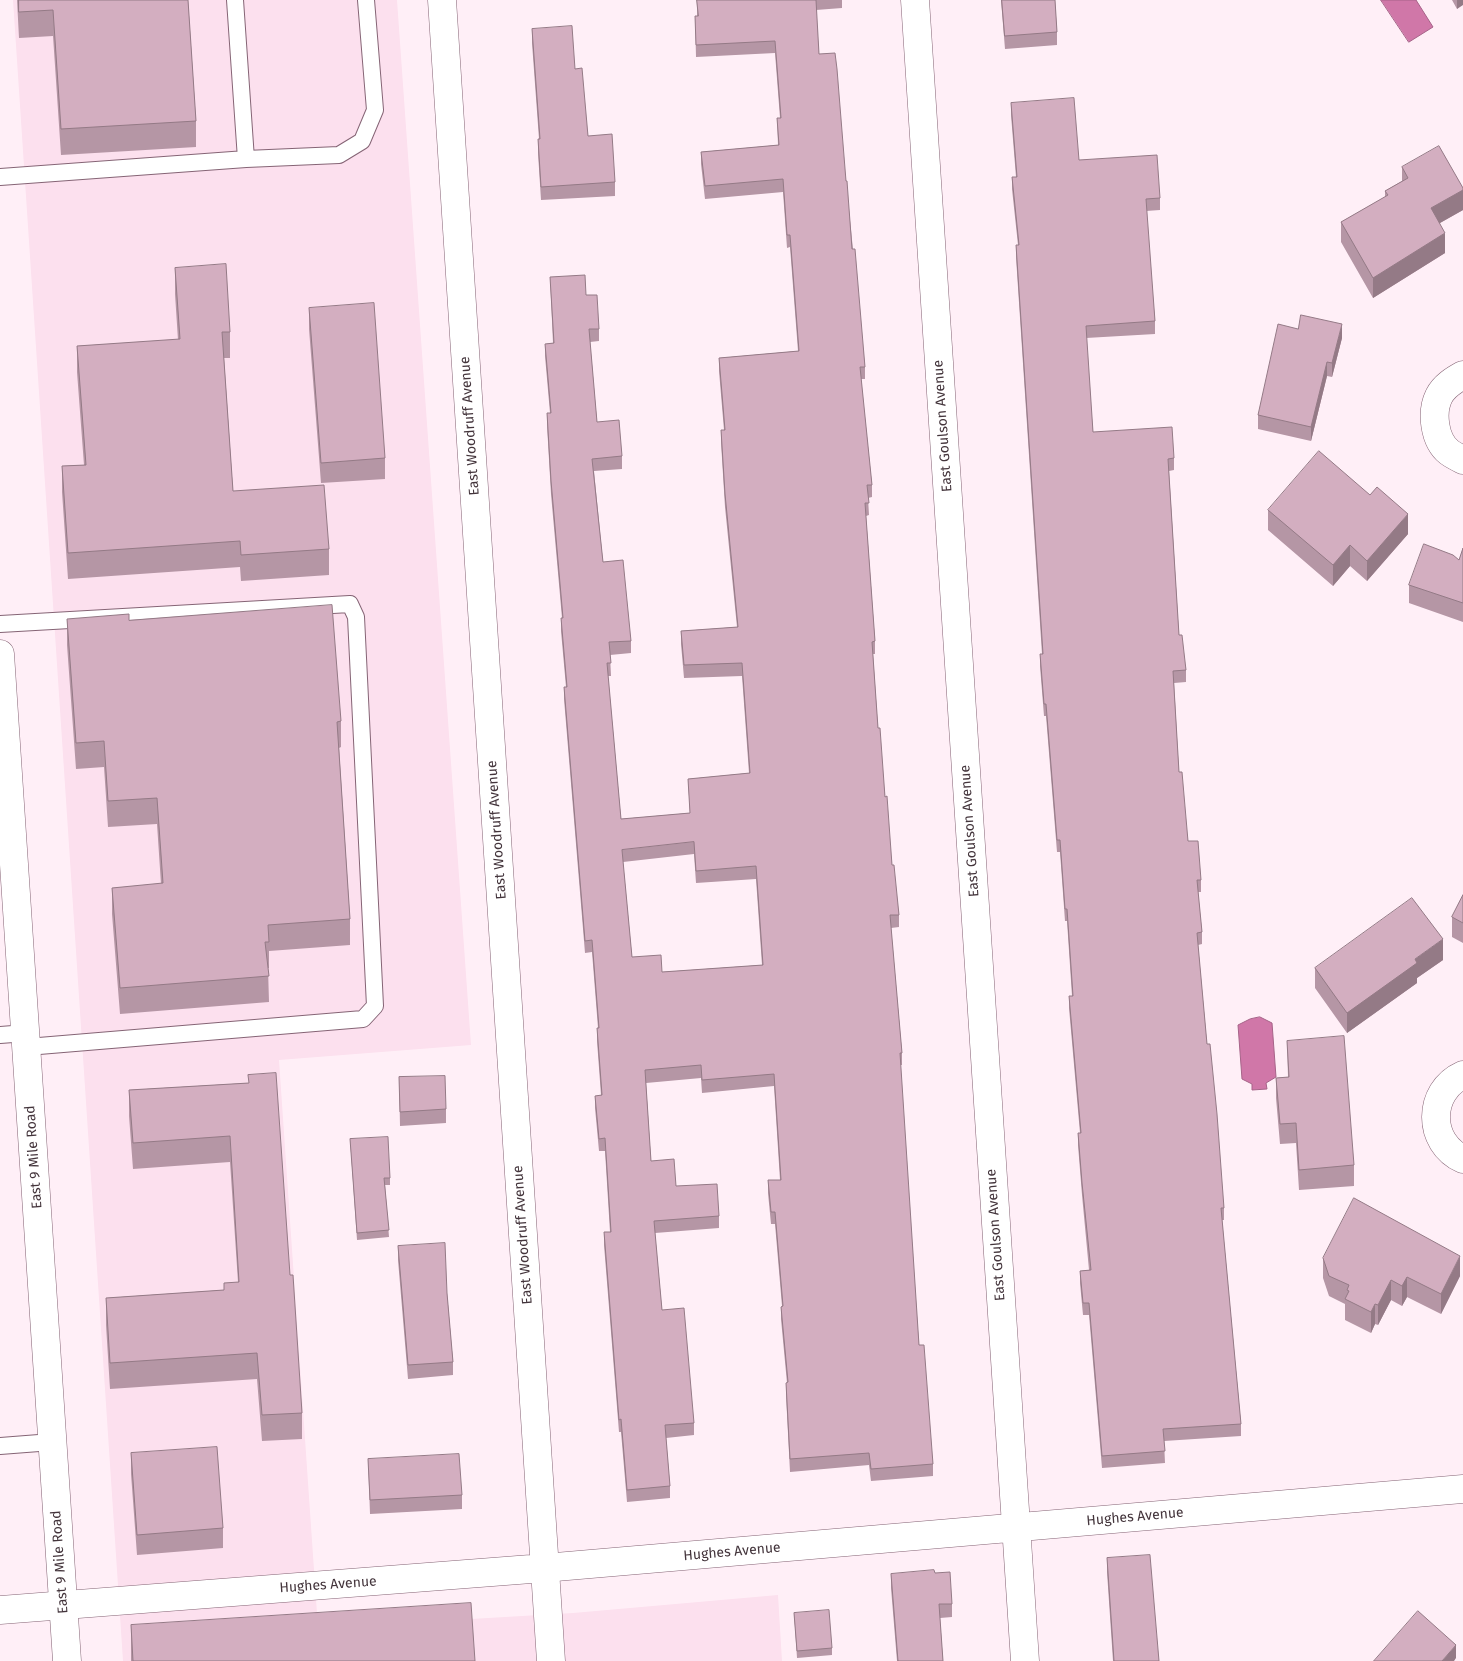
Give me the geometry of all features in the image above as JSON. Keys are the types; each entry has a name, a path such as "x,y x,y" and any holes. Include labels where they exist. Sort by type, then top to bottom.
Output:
{"street":[{"name":"East Woodruff Avenue","path":"442,0 551,1661"},
{"name":"East Goulson Avenue","path":"915,0 1025,1661"},
{"path":"1463,375 1450,383 1439,396 1435,418 1437,434 1448,452 1463,460"},
{"name":"East 9 Mile Road","path":"0,654 7,858 18,1038 52,1442 67,1661"},
{"path":"1463,1075 1455,1078 1443,1090 1436,1104 1435,1120 1439,1136 1448,1149 1463,1159"},
{"name":"Hughes Avenue","path":"0,1610 544,1568 1463,1489"}],"lane":[{"path":"235,0 246,159"},
{"path":"0,177 246,159 340,155 362,141 375,110 366,0"},
{"path":"0,624 350,604 356,617 376,1006 363,1019 18,1038"},
{"path":"0,1446 52,1442"}],"shaded area":[{"path":"13,0 397,0 471,1045 279,1060 318,1628 573,1613 778,1595 782,1661 123,1661"},
{"path":"1381,0 1416,0 1433,27 1409,42"},
{"path":"1260,1017 1272,1023 1276,1077 1266,1083 1267,1089 1252,1090 1252,1084 1242,1079 1238,1025 1250,1019"}],"building":[{"path":"19,0 188,0 196,121 61,129 53,10 19,12"},
{"path":"697,0 816,0 819,54 835,53 852,249 855,249 865,367 860,367 872,485 867,485 869,503 865,503 875,641 872,642 878,728 880,728 885,797 887,796 892,865 894,865 899,915 890,915 902,1053 900,1053 919,1345 924,1345 933,1464 871,1469 869,1453 790,1459 786,1383 788,1382 781,1307 783,1306 775,1212 771,1212 768,1180 781,1180 774,1074 702,1080 701,1065 645,1070 651,1161 674,1159 676,1186 717,1184 719,1216 654,1221 662,1310 684,1308 694,1423 665,1425 670,1486 627,1490 621,1419 619,1420 604,1232 611,1232 605,1138 599,1139 595,1096 602,1095 597,1028 599,1028 592,940 585,941 564,687 567,687 551,481 547,413 551,413 545,344 554,343 550,277 585,275 586,295 597,295 599,329 589,329 597,422 619,420 622,456 592,459 603,562 623,560 631,641 609,642 611,663 607,663 621,819 690,813 688,779 750,773 742,663 684,665 681,631 738,627 725,494 721,430 725,430 719,358 799,351 790,235 787,235 783,179 705,186 701,152 779,145 777,118 781,118 775,41 696,45 695,16 698,16","holes":["694,842 696,871 756,866 763,965 662,972 661,955 632,957 622,850"]},
{"path":"1002,0 1055,0 1057,32 1005,36"},
{"path":"572,26 575,69 582,68 588,136 612,134 615,182 541,187 538,139 540,139 532,29"},
{"path":"1074,98 1079,160 1157,155 1160,198 1146,199 1155,321 1086,326 1093,432 1172,427 1174,458 1168,459 1179,635 1182,635 1186,670 1173,671 1179,772 1182,772 1188,841 1198,841 1201,880 1197,880 1202,932 1197,933 1207,1044 1210,1044 1217,1114 1224,1208 1221,1208 1241,1424 1163,1429 1165,1451 1102,1456 1089,1303 1083,1303 1080,1271 1091,1270 1078,1133 1081,1133 1069,996 1073,996 1067,909 1065,909 1060,840 1057,840 1040,654 1043,654 1016,245 1019,245 1012,177 1017,177 1011,103"},
{"path":"1439,146 1463,188 1463,190 1431,208 1445,233 1373,278 1341,222 1388,195 1385,191 1408,178 1402,167"},
{"path":"226,264 230,332 222,332 233,491 324,485 329,549 241,555 240,541 68,553 62,466 86,465 77,346 180,339 175,268"},
{"path":"374,303 385,458 321,463 309,308"},
{"path":"1301,315 1342,324 1332,363 1327,362 1311,427 1258,415 1278,324 1298,329"},
{"path":"1319,451 1370,495 1377,487 1408,514 1367,561 1350,545 1333,565 1268,510"},
{"path":"1424,544 1453,555 1459,560 1463,548 1463,603 1409,585"},
{"path":"332,605 341,721 337,722 350,919 268,925 269,942 265,942 269,976 120,988 112,888 163,883 157,798 108,801 104,741 76,743 67,619 129,614 129,620"},
{"path":"1463,895 1463,923 1452,917"},
{"path":"1412,898 1443,939 1415,959 1417,963 1347,1013 1315,968"},
{"path":"1344,1036 1354,1165 1299,1170 1296,1123 1280,1124 1276,1078 1289,1077 1287,1041"},
{"path":"276,1073 290,1275 293,1275 302,1413 262,1415 257,1353 110,1363 106,1298 224,1290 224,1283 239,1282 230,1136 133,1143 129,1090 249,1083 248,1075"},
{"path":"445,1076 446,1109 400,1112 399,1077"},
{"path":"388,1137 390,1178 384,1178 389,1230 357,1233 350,1139"},
{"path":"1354,1198 1460,1256 1441,1294 1407,1277 1402,1286 1391,1280 1378,1305 1375,1304 1371,1312 1345,1299 1349,1291 1347,1290 1349,1285 1329,1276 1323,1258"},
{"path":"445,1243 453,1362 408,1365 398,1246"},
{"path":"217,1447 223,1528 137,1535 131,1453"},
{"path":"459,1454 462,1495 370,1500 368,1459"},
{"path":"1150,1555 1159,1661 1114,1661 1107,1558"},
{"path":"934,1570 935,1573 950,1572 952,1604 939,1604 943,1661 898,1661 891,1574"},
{"path":"471,1603 475,1661 133,1661 131,1625"},
{"path":"829,1610 832,1648 797,1651 794,1613"},
{"path":"1418,1611 1456,1645 1442,1661 1374,1661"}]}
